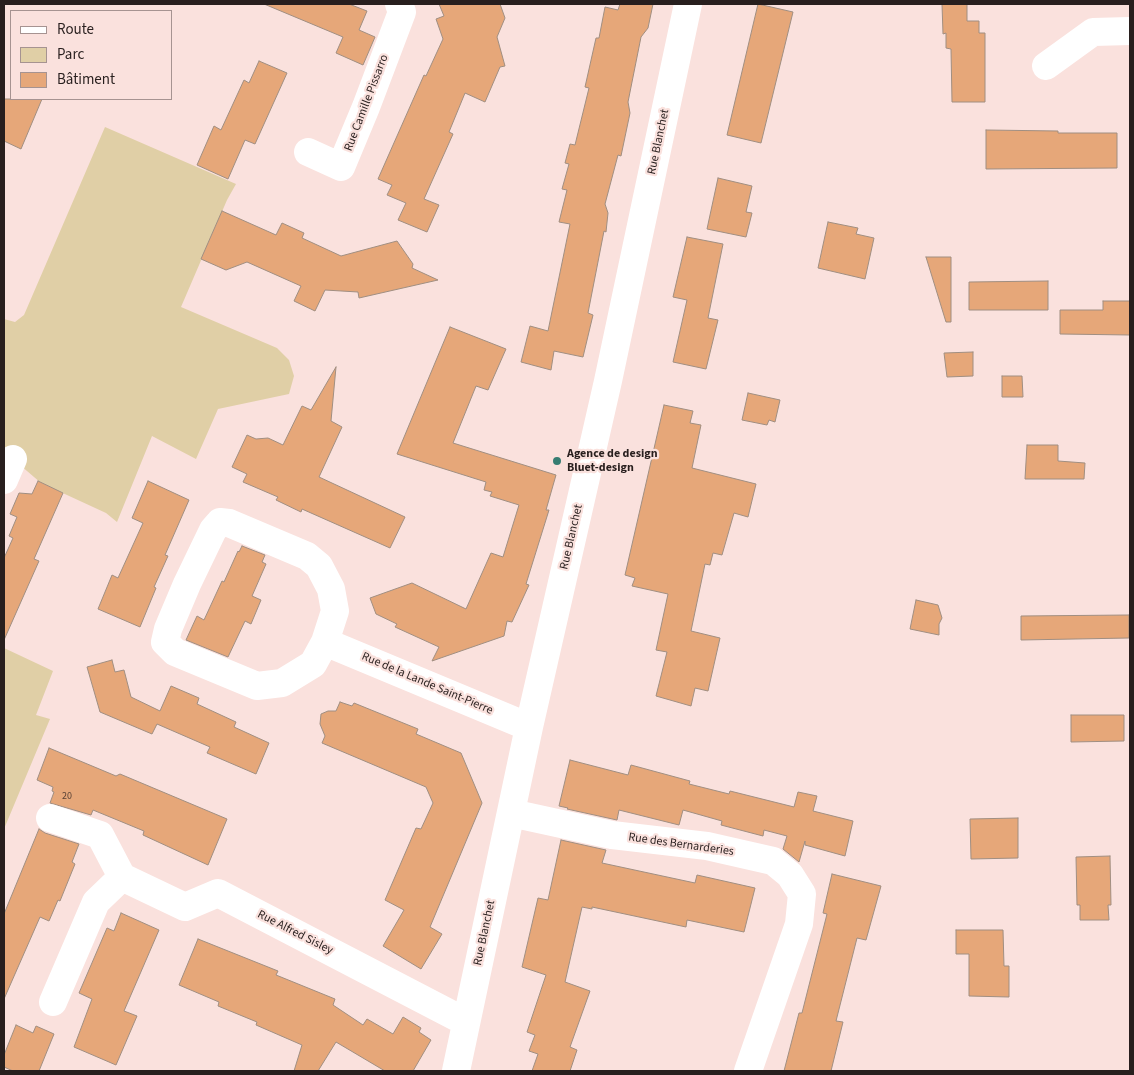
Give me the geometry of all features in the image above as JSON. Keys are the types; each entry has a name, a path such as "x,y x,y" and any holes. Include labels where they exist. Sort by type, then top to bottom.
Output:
{"street":[{"name":"Rue Camille Pissarro","path":"308,152 341,167 366,108 402,12 399,4"},
{"name":"Rue Blanchet","path":"456,1071 529,727 610,371 688,4"},
{"path":"1046,66 1093,32 1130,31"},
{"path":"220,522 230,523 274,541 307,556 319,566 332,589 335,611 326,642 313,664 282,683 256,686 176,652 166,642 168,629 187,584 213,530 220,522"},
{"name":"Rue de la Lande Saint-Pierre","path":"326,642 529,727"},
{"name":"Rue des Bernarderies","path":"511,813 612,835 707,846 754,856 773,861 790,875 802,894 799,924 748,1071"},
{"path":"50,818 100,835 122,877 96,902 53,1002"},
{"name":"Rue Alfred Sisley","path":"122,877 185,907 218,893 466,1022"}],"green space":[{"path":"105,127 236,184 227,200 181,307 277,348 289,360 294,376 289,394 218,409 196,459 152,436 117,522 106,513 41,483 13,459 4,456 4,319 15,322 24,315"},
{"path":"4,648 53,671 36,715 50,719 4,829"}],"building":[{"path":"264,4 349,4 367,11 359,30 375,37 363,65 336,53 343,37"},
{"path":"439,4 500,4 505,18 497,37 505,66 500,67 485,102 465,93 449,132 453,134 424,199 439,205 427,232 398,220 406,203 387,195 392,185 378,179 424,75 426,76 443,39 436,19 444,16"},
{"path":"620,4 653,4 648,28 641,37 628,102 630,113 621,156 618,155 605,204 608,213 606,232 604,231 588,313 593,315 583,357 554,351 551,370 521,362 530,326 548,331 570,224 559,222 567,190 562,189 569,164 565,163 570,144 575,145 589,88 585,87 596,38 599,38 605,7 618,10"},
{"path":"758,4 793,12 761,143 727,135"},
{"path":"942,4 967,4 967,21 979,21 979,33 985,33 985,102 952,102 951,49 946,48 946,33 943,34"},
{"path":"259,61 287,73 255,144 245,140 228,179 197,165 214,126 221,130 244,80 249,83"},
{"path":"4,99 42,100 21,149 4,141"},
{"path":"986,130 1117,133 1117,168 986,169"},
{"path":"718,178 752,186 746,212 752,213 746,237 707,229"},
{"path":"222,211 276,235 282,223 304,233 302,238 341,256 397,241 413,264 412,268 438,280 359,298 358,292 325,290 315,311 294,301 301,286 247,262 226,270 201,259"},
{"path":"828,222 858,228 856,234 874,238 865,279 818,268"},
{"path":"687,237 723,244 708,318 718,320 706,369 673,362 687,300 673,297"},
{"path":"926,257 951,257 951,322 946,322"},
{"path":"1048,281 1048,310 969,310 969,282"},
{"path":"1103,301 1130,301 1130,335 1060,334 1060,310 1103,310"},
{"path":"450,327 506,349 488,390 476,386 453,443 556,475 546,510 549,510 526,584 529,585 512,622 507,621 504,636 432,661 439,647 395,627 397,624 376,614 370,598 412,583 466,609 491,553 503,557 519,505 490,496 492,492 484,490 486,482 397,454"},
{"path":"973,352 973,376 947,377 944,353"},
{"path":"336,367 331,421 342,427 319,477 405,517 390,548 302,509 301,512 276,500 278,497 243,482 247,474 232,467 247,435 256,439 268,438 283,445 302,406 311,410"},
{"path":"1002,376 1022,376 1023,397 1002,397"},
{"path":"748,393 780,400 775,422 769,420 767,425 742,420"},
{"path":"664,405 693,411 690,423 701,425 692,468 756,484 748,517 734,513 722,555 713,553 710,565 705,564 691,631 720,638 708,691 695,688 691,706 656,696 667,652 656,650 668,594 632,586 635,578 625,575"},
{"path":"1027,445 1058,445 1058,461 1085,463 1084,479 1025,479"},
{"path":"38,481 63,493 34,559 39,561 4,640 4,558 13,538 9,536 17,517 10,514 19,493 32,494"},
{"path":"148,481 189,500 165,555 168,556 154,587 156,588 140,627 98,609 112,575 118,578 143,523 132,518"},
{"path":"242,546 265,555 262,562 266,564 252,596 261,600 251,624 245,621 228,657 186,640 197,616 204,620 222,581 224,582"},
{"path":"916,600 938,605 942,618 939,624 939,635 910,629"},
{"path":"1129,615 1129,638 1021,640 1021,616"},
{"path":"112,660 115,672 124,670 131,697 160,711 171,686 199,698 197,704 236,722 234,727 269,743 256,774 207,753 210,747 157,724 152,734 100,712 87,667"},
{"path":"340,702 352,706 354,703 418,729 416,734 461,753 482,803 430,927 442,934 421,969 383,946 404,910 385,900 416,828 421,829 433,803 426,787 322,743 325,736 320,724 321,714 328,711 336,711"},
{"path":"1071,715 1124,715 1124,741 1071,742"},
{"path":"49,748 116,776 120,774 227,819 208,865 143,835 144,831 93,810 91,815 50,803 54,792 52,791 53,787 37,780"},
{"path":"570,760 628,775 631,765 690,781 689,784 729,794 730,791 794,807 798,792 817,796 813,811 853,821 845,856 805,845 805,841 799,862 783,849 787,836 764,830 763,836 721,825 722,821 683,810 679,825 619,810 617,820 567,809 559,806"},
{"path":"1018,818 1018,858 971,859 970,819"},
{"path":"39,829 45,833 79,844 72,862 75,864 60,901 58,900 49,921 40,917 4,999 4,914"},
{"path":"561,840 606,850 602,863 695,883 697,875 755,888 744,932 687,920 686,927 592,907 592,909 582,907 565,982 590,991 570,1047 577,1050 570,1071 532,1071 538,1054 529,1051 535,1035 527,1032 546,975 522,967 538,898 548,900"},
{"path":"1110,856 1111,905 1108,905 1109,920 1080,920 1080,905 1077,905 1076,857"},
{"path":"832,874 881,886 866,940 857,938 836,1021 843,1022 831,1071 784,1071 799,1013 802,1013 827,914 823,913"},
{"path":"121,913 159,930 124,1011 137,1016 116,1065 74,1047 92,999 79,993 107,928 114,931"},
{"path":"956,930 1003,930 1004,966 1009,966 1009,997 969,996 969,954 956,954"},
{"path":"198,939 278,971 276,975 335,999 333,1005 363,1025 367,1019 393,1034 403,1017 421,1028 419,1032 431,1040 413,1071 385,1071 336,1042 318,1071 294,1071 302,1045 256,1025 257,1022 218,1006 219,1002 179,985"},
{"path":"16,1025 33,1033 36,1026 54,1034 39,1071 13,1071 4,1067 4,1055"}],"place":[{"name":"Agence de design Bluet-design","path":"557,461"}]}
